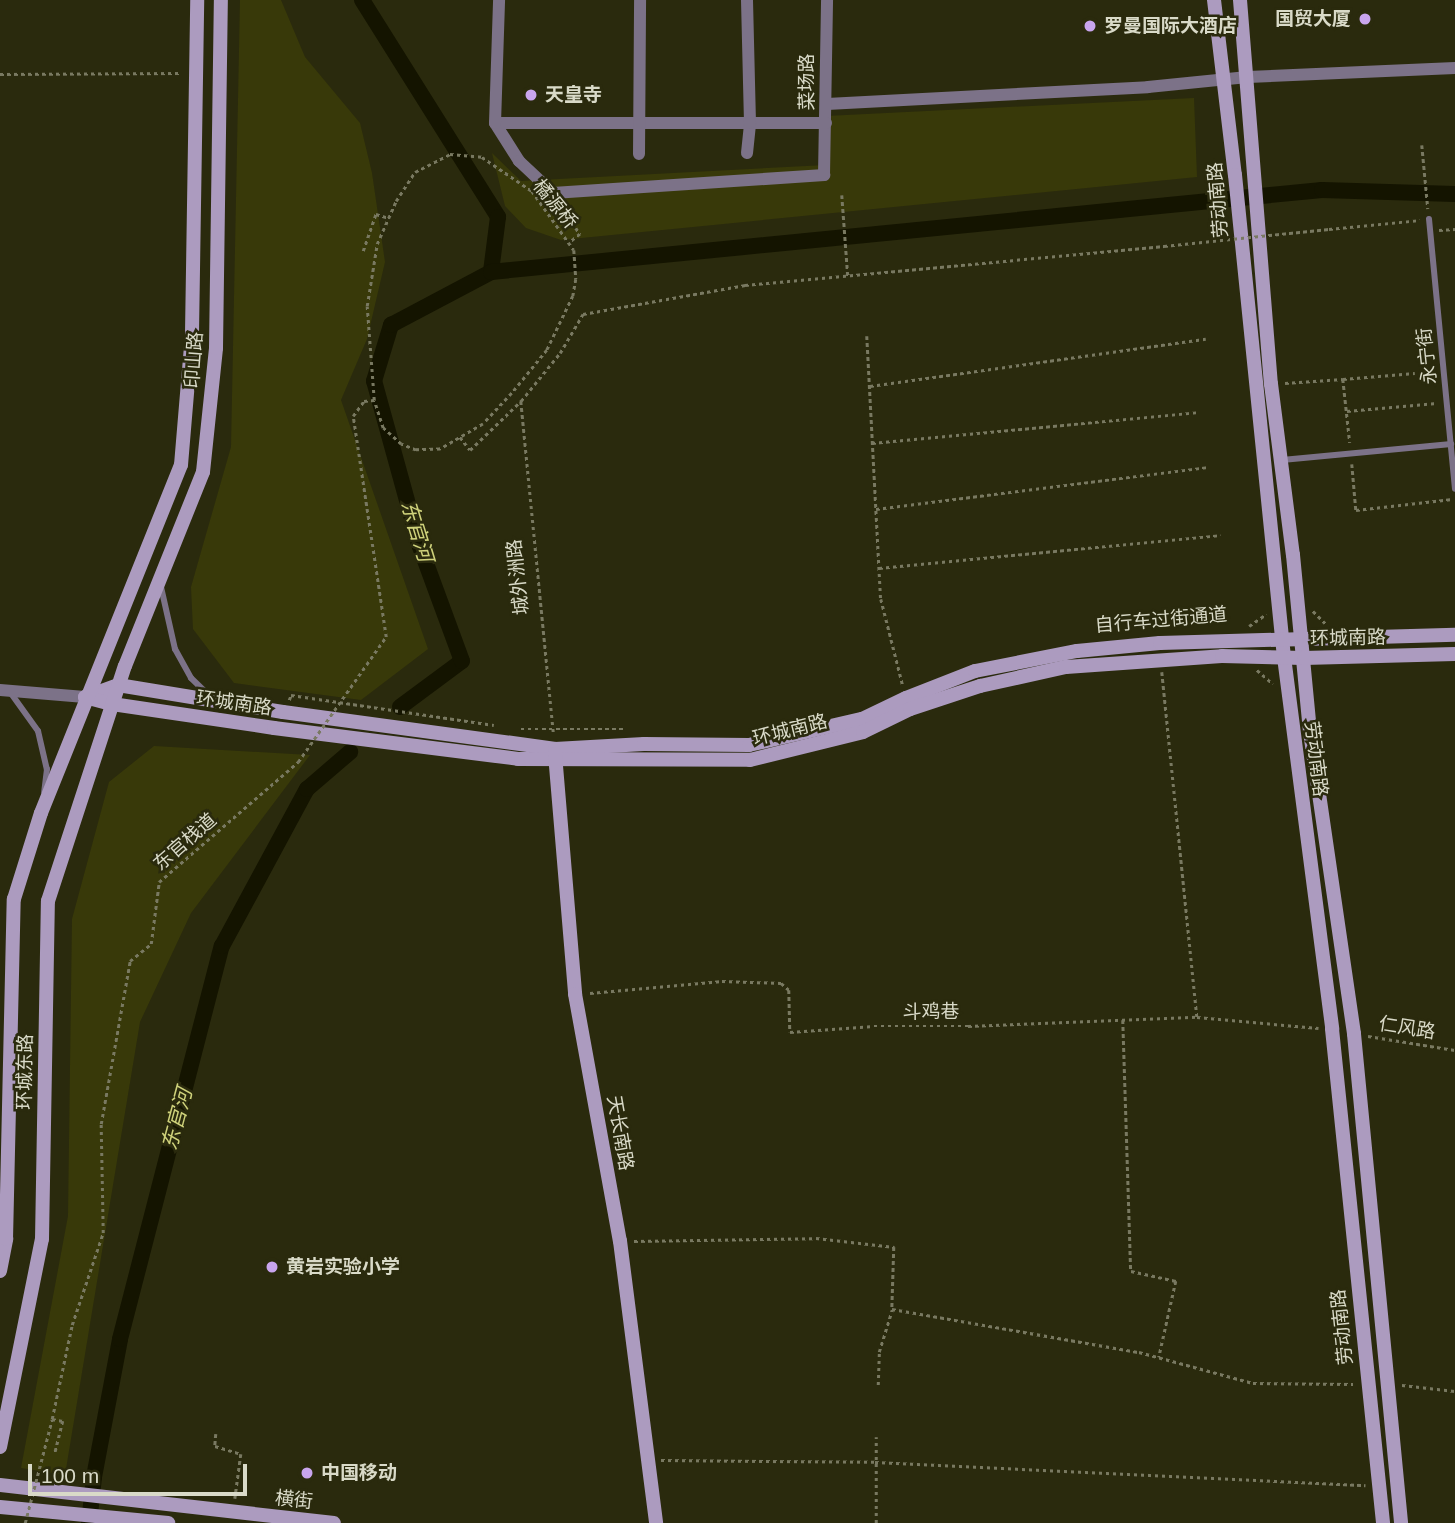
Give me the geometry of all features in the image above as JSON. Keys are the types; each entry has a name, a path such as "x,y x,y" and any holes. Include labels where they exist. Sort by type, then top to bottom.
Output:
{"main road":[{"name":"印山路","path":"85,697 181,465 192,333 197,0"},
{"name":"印山路","path":"111,704 203,472 216,348 221,0"},
{"name":"劳动南路","path":"1214,0 1236,175 1283,657 1332,1029 1383,1523"},
{"name":"劳动南路","path":"1240,0 1271,384 1304,658 1310,732 1354,1034 1401,1523"},
{"path":"85,697 118,685 216,702 487,741 555,755 644,744 749,744 862,719 906,698 975,671 1077,651 1160,643 1455,635"},
{"name":"环城南路","path":"85,697 111,704 330,735 555,755 750,760 863,732 910,709 980,686 1066,667 1222,656 1304,658 1455,654"},
{"name":"环城东路","path":"0,1271 6,1239 14,899 41,813 85,697"},
{"name":"环城东路","path":"0,1447 42,1239 48,901 111,704"},
{"name":"天长南路","path":"555,755 575,995 620,1241 656,1523"},
{"name":"横街","path":"0,1485 119,1501 334,1523"},
{"path":"0,1507 168,1523"}],"street":[{"path":"499,0 495,123 519,161 554,192"},
{"path":"639,154 637,124 640,0"},
{"path":"747,0 750,123 747,153"},
{"name":"菜场路","path":"554,192 824,175 827,0"},
{"path":"827,104 1148,87 1248,77 1455,68"},
{"path":"495,123 826,123"},
{"path":"5,691 85,697"}],"lane":[{"name":"永宁街","path":"1429,219 1455,489"},
{"path":"1280,460 1451,444"},
{"path":"160,580 175,649 191,678 216,702"},
{"path":"5,691 38,731 47,769 41,813"}],"path":[{"path":"0,74 195,74"},
{"path":"1423,145 1429,219 1439,230 1455,229"},
{"name":"橘源桥","path":"450,154 482,158 532,191 569,243 574,260 573,296 547,350 483,424 440,449 416,450 401,444 383,428 374,400 367,306 377,244 415,172 450,154"},
{"path":"554,192 580,234 569,243"},
{"path":"842,195 848,275"},
{"path":"363,251 376,214 389,218"},
{"path":"460,437 470,450 521,401 560,353 583,314 746,285 1429,219"},
{"path":"867,336 881,599 906,698"},
{"path":"870,386 1206,339"},
{"path":"1271,384 1415,373"},
{"path":"1343,379 1356,510 1455,499"},
{"name":"东官栈道","path":"26,1523 72,1325 103,1233 101,1124 130,961 151,944 159,882 298,762 386,637 353,416 364,401 374,400"},
{"name":"城外洲路","path":"521,401 555,755"},
{"path":"1346,411 1448,402"},
{"path":"873,443 1199,412"},
{"path":"876,509 1207,467"},
{"path":"879,568 1220,535"},
{"name":"自行车过街通道","path":"1247,627 1265,616 1268,605"},
{"path":"1309,606 1327,625"},
{"path":"1161,659 1197,1017"},
{"path":"1255,668 1273,684"},
{"path":"282,712 291,695 494,725 487,741"},
{"path":"520,729 631,729 644,744"},
{"name":"斗鸡巷","path":"575,995 722,981 781,984 789,990 790,1032 874,1026 968,1027 1197,1017 1332,1029"},
{"path":"1123,1020 1131,1271 1176,1281 1159,1357"},
{"name":"仁风路","path":"1354,1034 1455,1050"},
{"path":"620,1241 803,1238 894,1247 892,1309 879,1352 878,1385"},
{"path":"892,1309 1159,1357 1253,1383 1367,1385"},
{"path":"1387,1383 1455,1391"},
{"path":"52,1419 63,1421 55,1454"},
{"path":"216,1434 215,1446 241,1454 234,1513"},
{"path":"876,1437 876,1523"},
{"path":"648,1460 875,1462 1379,1486"}],"shaded area":[{"path":"240,0 281,0 305,57 360,123 372,173 385,262 367,339 341,400 428,649 361,700 234,683 193,629 191,587 231,447"},
{"path":"1194,98 1197,177 561,240 526,228 505,206 492,153 521,181 826,165 826,116"},
{"path":"154,746 310,755 191,913 140,1022 65,1475 21,1468 68,1216 72,919 109,782"}],"waterway":[{"path":"362,0 498,217 491,272"},
{"path":"400,707 462,661 419,544 374,381 391,325 491,272 1322,190 1455,194"},
{"name":"东官河","path":"89,1523 94,1477 120,1339 222,946 307,789 350,752"}],"place":[{"name":"国贸大厦","path":"1365,19"},
{"name":"罗曼国际大酒店","path":"1090,26"},
{"name":"天皇寺","path":"531,95"},
{"name":"黄岩实验小学","path":"272,1267"},
{"name":"中国移动","path":"307,1473"}]}
